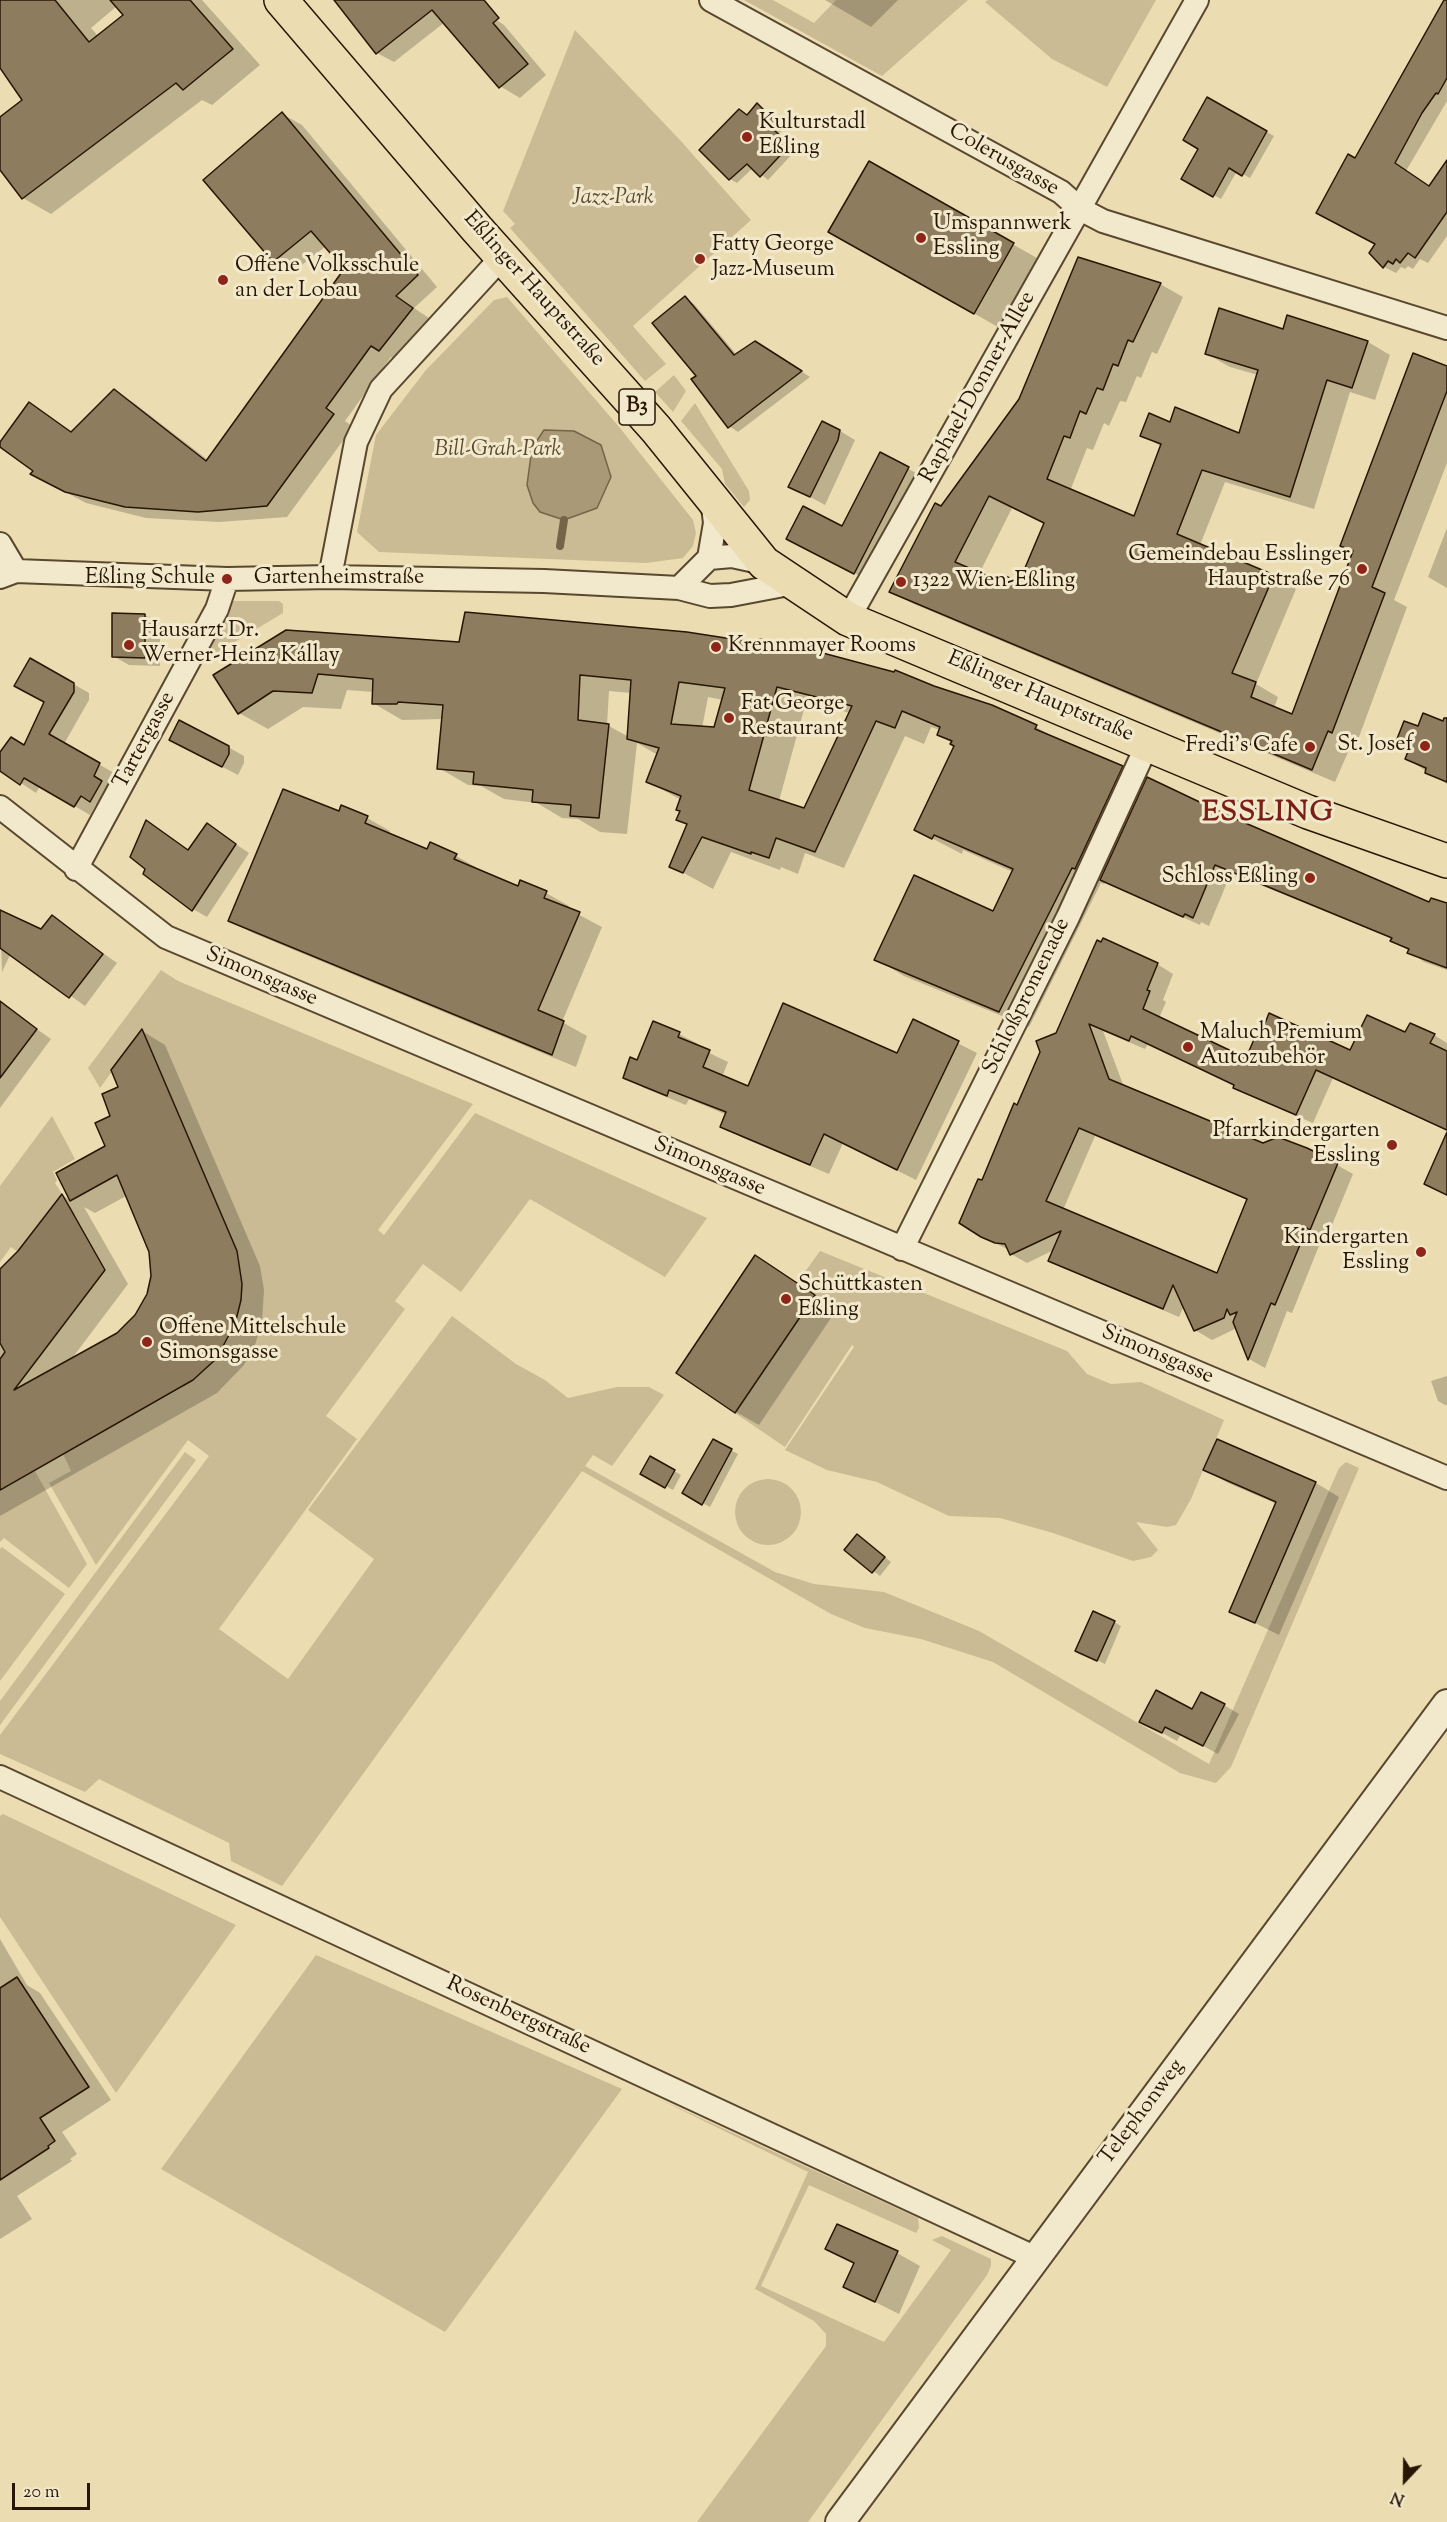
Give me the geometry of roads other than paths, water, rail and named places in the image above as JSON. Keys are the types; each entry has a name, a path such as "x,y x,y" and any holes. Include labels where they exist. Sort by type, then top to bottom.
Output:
{"main road":[{"name":"Eßlinger Hauptstraße","path":"281,0 477,229 656,429 764,563 848,619 1341,825 1447,861"}],"street":[{"name":"Colerusgasse","path":"711,0 1061,192 1080,209 1103,221 1447,328"},
{"name":"Raphael-Donner-Allee","path":"848,619 1197,0"},
{"path":"330,578 356,442 381,389 503,256"},
{"path":"679,588 710,558 715,523 712,499"},
{"path":"0,544 8,574"},
{"path":"710,558 732,556 764,563"},
{"name":"Gartenheimstraße","path":"8,574 227,579 544,581 679,588 710,596 794,583"},
{"name":"Tartergasse","path":"76,869 217,609 227,579"},
{"name":"Schloßpromenade","path":"902,1249 1068,917 1148,743"},
{"name":"Simonsgasse","path":"0,807 165,937 1447,1478"},
{"name":"Telephonweg","path":"840,2522 1447,1704"},
{"name":"Rosenbergstraße","path":"0,1777 1036,2258"}],"waterway":[{"path":"560,546 564,520"}],"place":[{"name":"Kulturstadl Eßling","path":"747,137"},
{"name":"Umspannwerk Essling","path":"921,238"},
{"name":"Fatty George Jazz-Museum","path":"700,259"},
{"name":"Offene Volksschule an der Lobau","path":"223,280"},
{"name":"Gemeindebau Esslinger Hauptstraße 76","path":"1362,569"},
{"name":"Eßling Schule","path":"227,579"},
{"name":"1322 Wien-Eßling","path":"901,582"},
{"name":"Hausarzt Dr. Werner-Heinz Kállay","path":"129,645"},
{"name":"Krennmayer Rooms","path":"716,647"},
{"name":"Fat George Restaurant","path":"729,718"},
{"name":"St. Josef","path":"1425,746"},
{"name":"Fredi's Cafe","path":"1310,747"},
{"name":"Schloss Eßling","path":"1310,878"},
{"name":"Maluch Premium Autozubehör","path":"1188,1047"},
{"name":"Pfarrkindergarten Essling","path":"1392,1145"},
{"name":"Kindergarten Essling","path":"1421,1252"},
{"name":"Schüttkasten Eßling","path":"786,1299"},
{"name":"Offene Mittelschule Simonsgasse","path":"147,1342"}],"district":[{"name":"ESSLING","path":"1268,815"}],"park label":[{"name":"Jazz-Park","path":"613,199"},
{"name":"Bill-Grah-Park","path":"498,451"}]}
